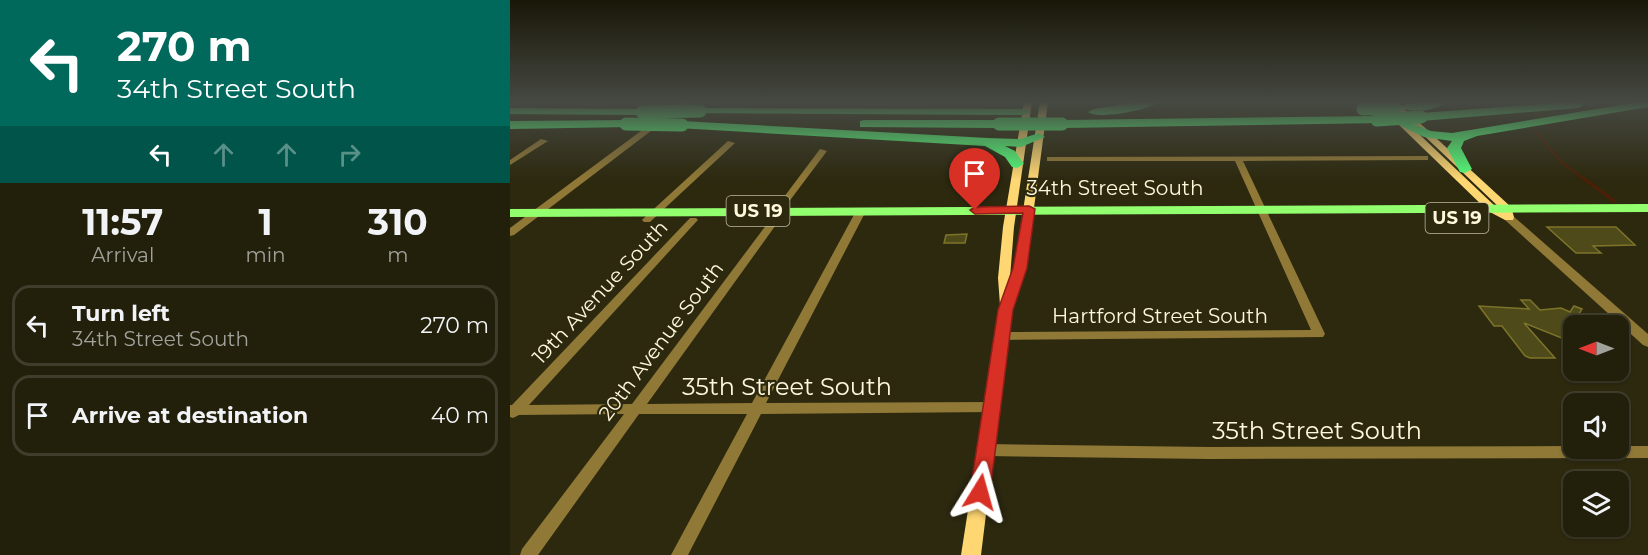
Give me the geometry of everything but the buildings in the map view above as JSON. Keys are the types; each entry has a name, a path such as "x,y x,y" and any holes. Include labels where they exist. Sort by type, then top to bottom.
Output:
{"highway":[{"path":"734,128 1021,143 1039,137"},
{"path":"1411,128 1429,136 1452,138 1505,128"},
{"path":"1465,169 1454,148 1459,139 1474,133"},
{"path":"988,142 1010,154 1017,164"},
{"name":"34th Street South","path":"510,213 524,219 776,215 1503,212 1648,208"},
{"name":"34th Street South","path":"1503,212 1648,218"},
{"name":"34th Street South","path":"652,216 693,220 776,215"}],"main road":[{"path":"971,555 1005,310 1003,268 1009,214 1024,128"},
{"path":"1005,310 1020,268 1040,128"},
{"path":"1408,128 1503,212"},
{"path":"1420,128 1465,169 1503,212"}],"street":[{"path":"510,233 524,219 649,128"},
{"path":"510,163 544,141"},
{"name":"19th Avenue South","path":"652,216 731,143"},
{"name":"20th Avenue South","path":"528,555 823,150"},
{"path":"1238,158 1263,214"},
{"path":"1050,159 1425,158"},
{"path":"1503,212 1648,342"},
{"name":"Hartford Street South","path":"1002,336 1319,334 1263,214"},
{"path":"679,555 859,215"},
{"name":"19th Avenue South","path":"512,412 693,220"},
{"name":"35th Street South","path":"512,412 992,407"},
{"name":"35th Street South","path":"986,450 1209,453 1648,452"}],"waterway":[{"path":"1535,131 1561,162 1585,180"},
{"path":"1583,178 1614,201"}],"route":[{"path":"975,210 1029,209 1020,268 1005,310 980,492"}]}
